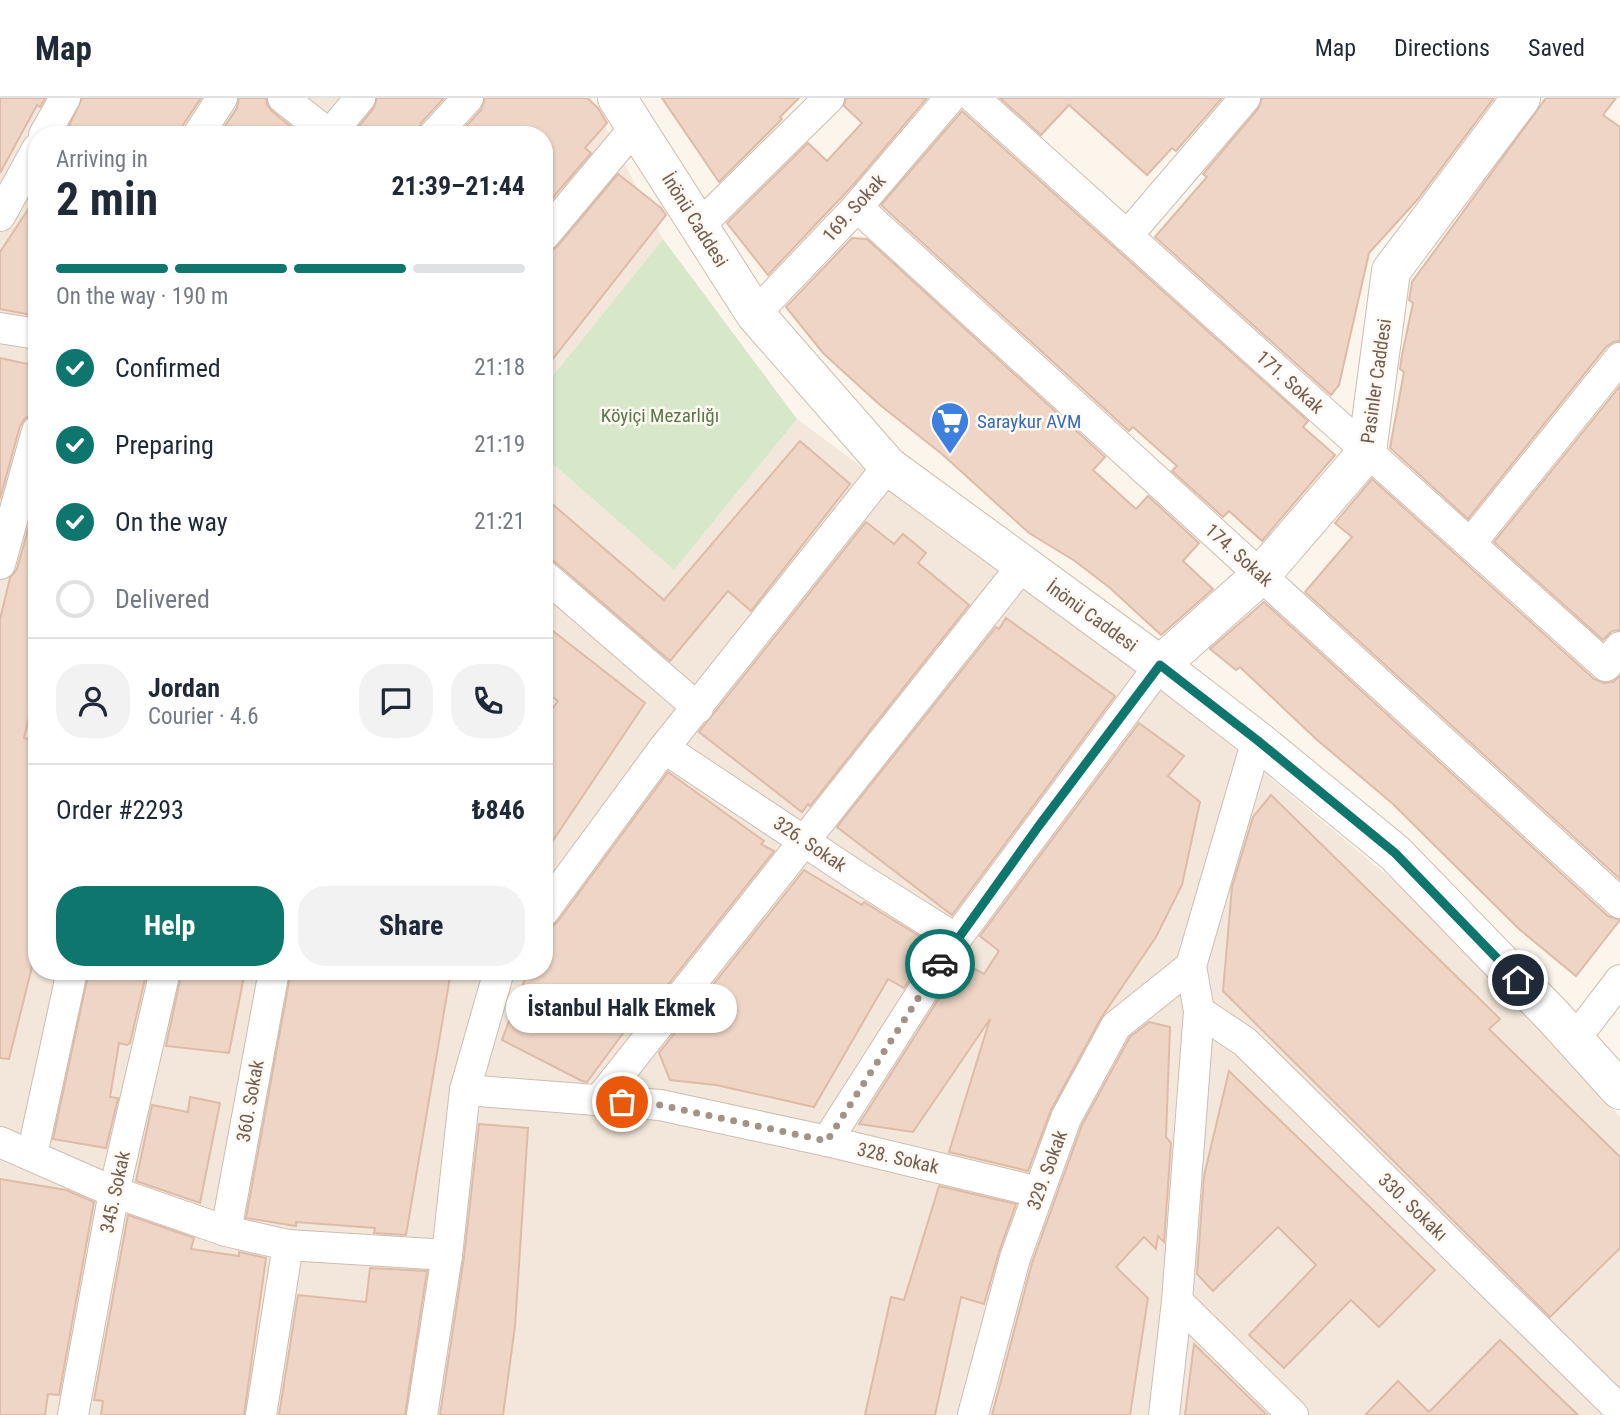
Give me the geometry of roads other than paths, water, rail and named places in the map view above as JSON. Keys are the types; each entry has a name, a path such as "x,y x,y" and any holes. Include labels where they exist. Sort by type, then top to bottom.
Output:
{"main road":[{"name":"Pasinler Caddesi","path":"1160,665 1261,575 1367,452 1391,271 1521,98"},
{"name":"İnönü Caddesi","path":"627,112 755,314 888,466 1160,665 1395,853 1575,1039 1620,1090"}],"street":[{"path":"49,126 65,98"},
{"path":"204,126 222,98"},
{"path":"283,98 319,126"},
{"path":"337,126 360,98"},
{"path":"442,126 468,98"},
{"path":"699,226 829,98"},
{"name":"169. Sokak","path":"755,314 856,207 950,98"},
{"name":"171. Sokak","path":"974,98 1470,544 1613,657"},
{"path":"1127,236 1245,98"},
{"path":"553,223 627,112"},
{"path":"0,216 28,165"},
{"name":"174. Sokak","path":"856,207 1620,903"},
{"path":"0,328 28,333"},
{"path":"1470,544 1620,358"},
{"path":"0,564 28,463"},
{"path":"553,899 664,748 888,466"},
{"path":"599,1100 1022,566"},
{"path":"553,583 698,708"},
{"path":"827,1141 956,939 1160,665"},
{"path":"1164,1415 1177,1301 1199,1011 1191,966 1257,740"},
{"name":"326. Sokak","path":"664,748 956,939"},
{"name":"329. Sokak","path":"973,1415 1015,1258 1066,1118 1116,1026 1191,966"},
{"path":"32,1155 70,980"},
{"name":"345. Sokak","path":"73,1415 114,1192 163,980"},
{"name":"360. Sokak","path":"226,1231 272,980"},
{"path":"422,1415 447,1255 464,1090 492,980"},
{"path":"1575,1039 1620,980"},
{"name":"330. Sokakı","path":"1199,1011 1245,1042 1620,1410"},
{"name":"328. Sokak","path":"464,1090 660,1105 827,1141 1039,1192"},
{"path":"0,1142 114,1192 226,1231 288,1245 447,1255"},
{"path":"261,1415 288,1245"},
{"path":"1177,1301 1293,1415"}],"place":[{"name":"Saraykur AVM","path":"950,455"},
{"name":"İstanbul Halk Ekmek","path":"622,1102"}],"park label":[{"name":"Köyiçi Mezarlığı","path":"660,415"}]}
